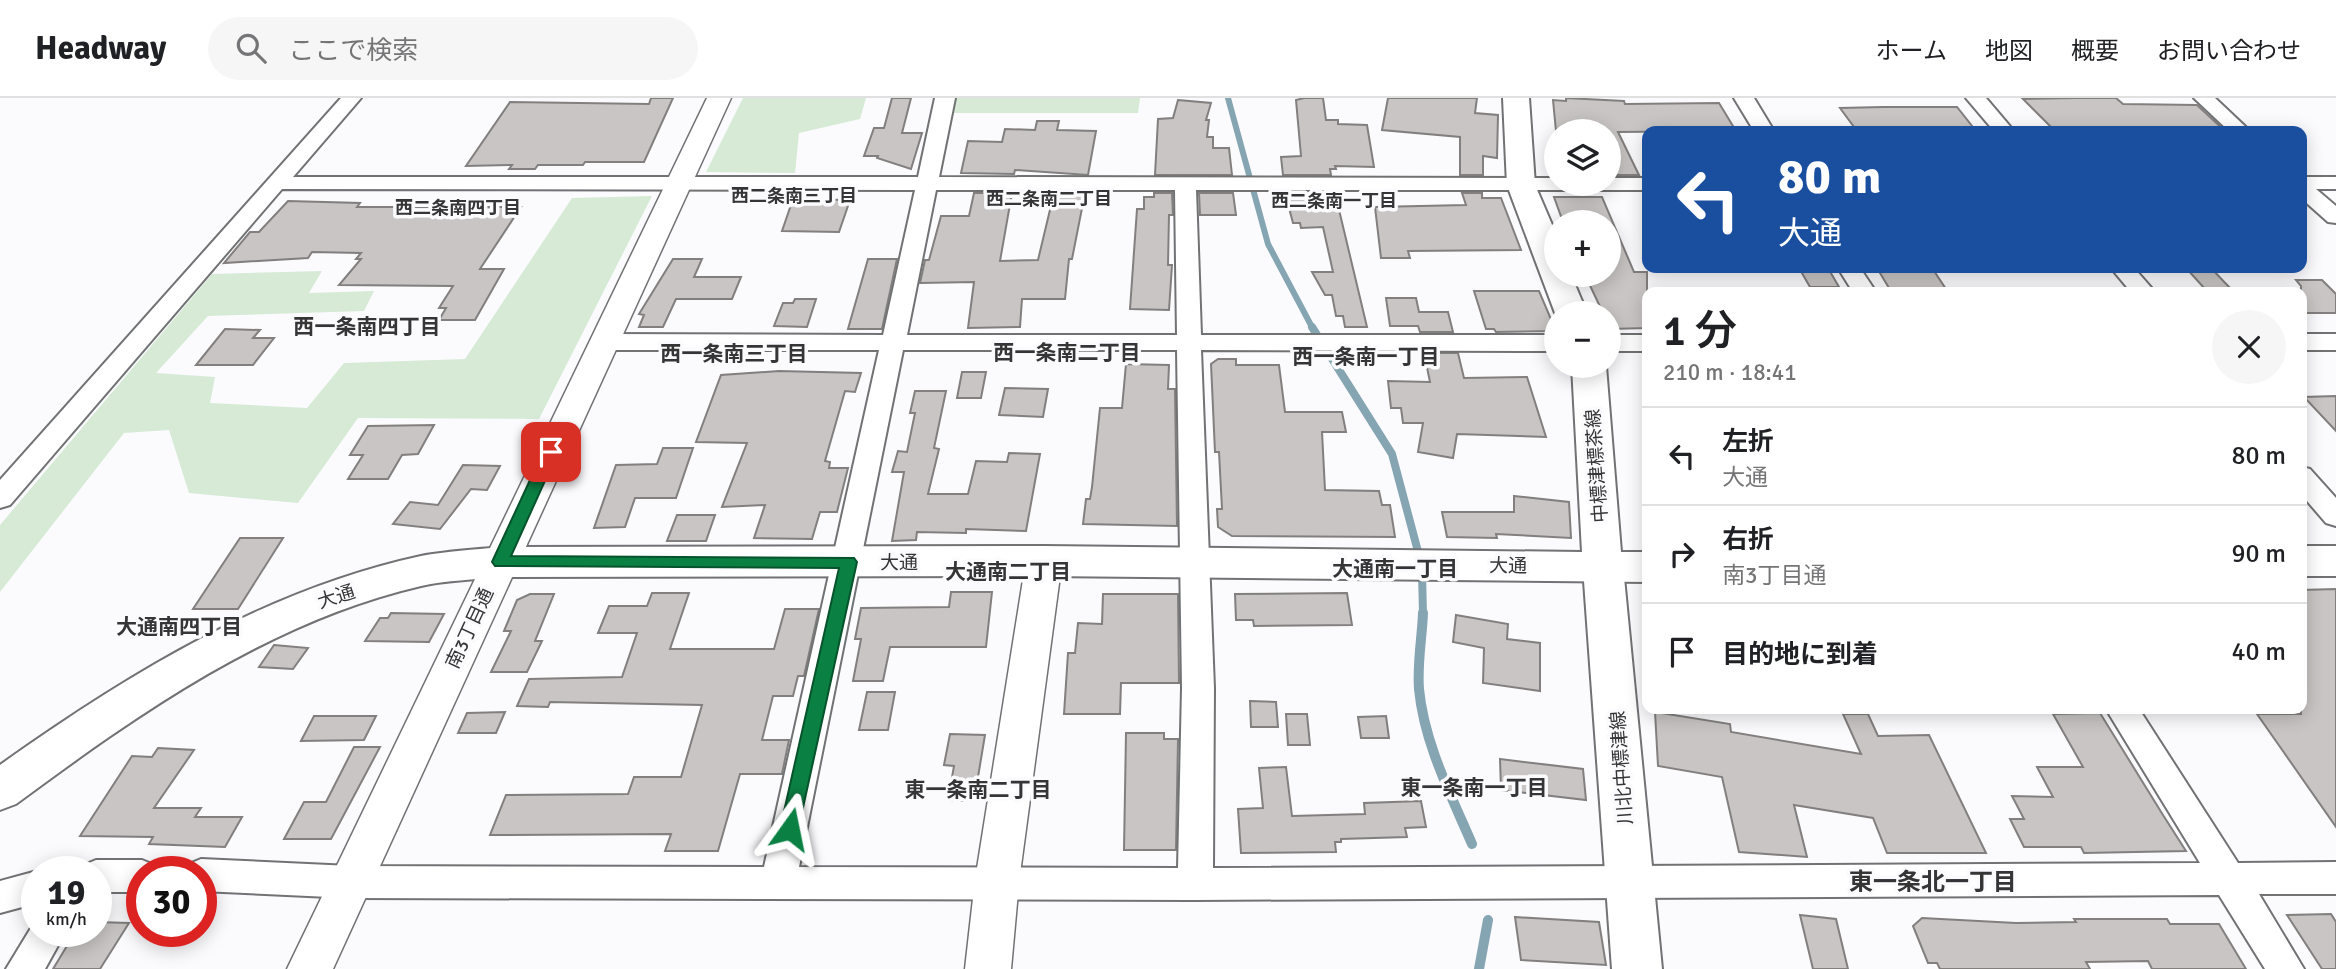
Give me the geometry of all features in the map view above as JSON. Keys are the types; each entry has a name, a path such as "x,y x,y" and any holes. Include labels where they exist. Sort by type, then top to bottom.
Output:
{"main road":[{"path":"1516,98 1521,185 1544,243"},
{"name":"中標津標茶線","path":"1590,378 1603,566"},
{"name":"大通","path":"0,790 132,697 270,621 376,583 424,571 500,562 1044,561 1642,566"},
{"path":"2307,561 2336,561"},
{"name":"川北中標津線","path":"1603,566 1637,969"}],"street":[{"path":"0,498 351,98"},
{"name":"南3丁目通","path":"310,969 719,98"},
{"path":"778,882 895,344 945,98"},
{"path":"1744,98 1761,126"},
{"path":"1976,98 2000,126"},
{"path":"2204,98 2235,126"},
{"path":"276,183 1642,184"},
{"path":"2307,186 2336,183"},
{"path":"1185,184 1196,562 1195,884"},
{"path":"2307,186 2336,189"},
{"path":"2307,191 2336,217"},
{"path":"2126,273 2139,287"},
{"path":"603,342 1544,343"},
{"path":"2307,342 2336,342"},
{"path":"1621,343 1642,343"},
{"path":"2307,483 2336,516"},
{"path":"988,969 997,881 1044,561"},
{"path":"2125,714 2286,969"},
{"path":"217,876 351,882 997,881 1195,884 2336,878"},
{"path":"0,897 21,891"},
{"path":"24,969 38,947"}],"green space":[{"path":"743,98 866,98 860,119 799,133 795,173 706,172"},
{"path":"955,98 1140,98 1138,113 950,113"},
{"path":"652,196 539,419 358,418 298,503 189,493 169,430 124,433 0,592 0,525 212,274 322,271 309,293 374,291 364,311 208,316 156,373 215,377 210,403 307,408 344,363 465,359 572,198"}],"building":[{"path":"651,98 673,98 644,162 538,165 535,169 509,169 512,165 466,166 510,102 649,104"},
{"path":"892,98 911,98 902,133 922,133 911,169 877,158 878,156 864,156 874,128 884,128"},
{"path":"1323,98 1326,120 1338,120 1338,124 1367,125 1374,167 1335,166 1336,169 1330,169 1331,175 1283,175 1281,157 1301,156 1296,100"},
{"path":"1388,98 1477,98 1475,113 1498,115 1497,158 1483,156 1483,175 1460,175 1460,137 1382,130"},
{"path":"1566,98 1624,101 1625,104 1719,103 1733,126 1642,126 1642,132 1621,132 1621,119 1555,119 1553,100 1566,101"},
{"path":"2116,98 2123,104 2197,105 2220,126 2050,126 2023,99"},
{"path":"1178,100 1211,103 1206,120 1209,120 1207,137 1213,137 1213,148 1229,148 1232,175 1155,175 1158,119 1173,118"},
{"path":"1957,107 1972,126 1853,126 1840,108"},
{"path":"1037,121 1059,121 1057,130 1096,131 1088,175 1015,170 1014,174 961,173 968,141 1002,142 1005,129 1035,130"},
{"path":"1621,138 1639,175 1621,175"},
{"path":"974,193 1012,193 1000,261 1038,260 1054,193 1085,193 1072,259 1069,259 1065,299 1022,299 1020,327 968,328 974,282 920,283 925,260 929,260 941,216 969,216"},
{"path":"1154,193 1172,193 1173,215 1169,215 1168,265 1172,265 1169,310 1130,309 1137,209 1144,209 1144,197 1154,197"},
{"path":"1199,193 1233,193 1236,215 1200,215"},
{"path":"1285,193 1335,193 1367,327 1345,327 1343,316 1336,316 1332,295 1325,295 1312,272 1333,272 1323,227 1301,228 1300,223 1293,223"},
{"path":"1462,193 1482,193 1482,198 1501,198 1521,250 1408,251 1410,258 1381,258 1375,207 1466,205"},
{"path":"1554,197 1602,197 1608,210 1559,210"},
{"path":"793,199 850,200 839,232 782,231"},
{"path":"288,201 360,203 357,207 521,207 480,269 504,269 475,320 439,320 446,308 439,308 453,286 339,285 361,259 356,259 361,253 312,252 308,258 224,263 250,232 259,232"},
{"path":"1621,242 1634,272 1647,273 1647,287 1642,287 1642,328 1621,329 1621,301 1597,301 1591,287 1621,287"},
{"path":"673,259 702,259 694,277 741,277 732,299 676,299 663,327 639,327 644,315 639,314"},
{"path":"868,259 897,259 882,329 848,329"},
{"path":"1802,273 1831,273 1839,287 1810,287"},
{"path":"1880,273 1935,273 1945,287 1888,287"},
{"path":"2191,273 2216,273 2229,287 2203,287"},
{"path":"2296,280 2322,280 2336,294 2336,313 2307,313 2307,287 2301,286"},
{"path":"1474,291 1539,291 1544,303 1544,331 1496,332 1494,329 1486,329"},
{"path":"1386,298 1416,298 1419,312 1448,312 1453,332 1420,332 1418,326 1390,326"},
{"path":"795,299 816,299 807,327 774,326 783,303 793,303"},
{"path":"225,329 260,330 253,338 274,338 253,365 196,365"},
{"path":"1424,353 1458,353 1464,378 1527,377 1546,437 1457,434 1453,458 1418,452 1423,423 1403,423 1401,408 1391,408 1388,381 1430,382"},
{"path":"1218,359 1236,359 1236,365 1279,365 1285,412 1342,412 1346,432 1322,432 1325,490 1379,491 1382,505 1390,505 1395,537 1232,536 1218,527 1217,509 1222,509 1219,452 1215,452 1211,364"},
{"path":"1126,364 1169,365 1168,389 1175,389 1177,526 1083,524 1086,499 1090,499 1092,487 1100,408 1122,408"},
{"path":"779,371 861,373 855,392 845,391 825,461 830,462 829,468 848,468 837,512 820,512 812,539 754,538 765,505 722,507 747,443 696,442 721,375"},
{"path":"962,372 986,372 981,398 957,398"},
{"path":"1005,388 1048,389 1043,417 999,415"},
{"path":"915,391 946,391 934,448 939,449 928,494 968,494 976,461 1007,462 1009,453 1040,454 1026,531 966,529 966,533 917,532 916,540 892,541 904,472 892,472 898,451 907,452 915,413 910,413"},
{"path":"2336,396 2336,431 2307,400 2307,397"},
{"path":"434,425 418,454 402,455 388,479 348,479 363,455 350,455 368,426"},
{"path":"663,448 693,448 676,498 635,498 625,527 594,528 616,465 657,464"},
{"path":"463,465 500,466 487,490 471,489 440,529 393,524 410,502 438,505"},
{"path":"1514,496 1569,502 1571,538 1496,534 1497,538 1447,537 1442,512 1514,512"},
{"path":"677,515 715,515 706,541 667,541"},
{"path":"240,538 283,538 238,609 193,609"},
{"path":"2336,589 2336,827 2257,714 2307,714 2307,590"},
{"path":"951,592 992,592 986,647 890,647 883,681 853,681 861,639 855,639 861,608 949,607"},
{"path":"652,593 689,593 670,649 774,649 785,609 819,609 804,676 798,676 793,696 773,696 762,740 789,740 782,774 740,774 718,851 665,851 671,834 490,835 506,795 628,794 634,777 681,777 702,705 550,702 548,707 517,706 529,679 622,677 637,633 598,633 609,606 647,606"},
{"path":"1347,593 1352,625 1254,626 1253,620 1236,620 1235,594"},
{"path":"530,594 554,594 535,641 542,641 527,672 491,672 511,631 504,631 517,600"},
{"path":"1103,594 1178,594 1179,683 1121,683 1120,714 1064,714 1068,653 1075,653 1078,623 1102,624"},
{"path":"391,613 444,614 429,642 365,641 380,618 388,618"},
{"path":"1456,615 1508,624 1507,639 1540,643 1540,691 1483,683 1484,648 1453,642"},
{"path":"274,645 308,648 293,669 259,667"},
{"path":"867,692 895,692 888,730 859,730"},
{"path":"1250,701 1276,702 1278,727 1251,727"},
{"path":"505,712 496,733 458,733 467,713"},
{"path":"1286,714 1307,714 1310,745 1288,745"},
{"path":"1655,714 1730,724 1731,732 1861,754 1843,714 1868,714 1878,736 1929,735 1986,853 1887,853 1873,818 1794,805 1807,857 1739,852 1722,777 1658,766"},
{"path":"2053,714 2101,714 2186,851 2084,853 2081,847 2024,847 2010,819 2024,819 2012,796 2053,797 2037,767 2083,767"},
{"path":"314,716 376,716 364,740 301,741"},
{"path":"1386,716 1389,738 1361,738 1358,717"},
{"path":"1126,733 1164,733 1164,739 1178,739 1176,850 1124,850"},
{"path":"950,734 985,735 974,801 948,800 954,766 944,765"},
{"path":"354,747 380,747 331,839 284,839 304,802 326,802"},
{"path":"158,748 194,750 154,808 201,808 195,817 242,817 225,847 149,844 153,837 80,836 132,756 152,757"},
{"path":"1500,759 1583,769 1586,800 1501,790"},
{"path":"1286,767 1292,816 1365,814 1364,803 1421,801 1426,827 1405,828 1407,837 1341,839 1341,842 1335,842 1336,852 1241,853 1238,809 1263,808 1259,768"},
{"path":"2331,914 2336,922 2336,969 2322,969 2287,915"},
{"path":"1800,915 1836,919 1848,969 1813,969"},
{"path":"1515,917 1599,922 1606,965 1521,960"},
{"path":"1922,918 2016,923 2076,922 2074,919 2167,919 2170,924 2219,924 2246,969 2152,969 2148,961 2086,962 2090,969 1940,969 1937,963 1928,963 1913,926"},
{"path":"112,922 126,923 126,928 100,969 53,969 66,947 112,947"}],"waterway":[{"path":"1228,98 1268,244 1313,329"},
{"path":"1312,327 1392,454 1420,559"},
{"path":"1422,572 1423,613"},
{"path":"1423,613 1419,689 1426,729 1472,844"},
{"path":"1479,969 1488,920"}],"district":[{"name":"西二条南三丁目","path":"794,196"},
{"name":"西二条南二丁目","path":"1049,199"},
{"name":"西二条南一丁目","path":"1334,201"},
{"name":"西二条南四丁目","path":"458,208"},
{"name":"西一条南四丁目","path":"367,327"},
{"name":"西一条南二丁目","path":"1067,353"},
{"name":"西一条南三丁目","path":"734,354"},
{"name":"西一条南一丁目","path":"1366,357"},
{"name":"大通南一丁目","path":"1395,569"},
{"name":"大通南二丁目","path":"1008,572"},
{"name":"大通南四丁目","path":"179,627"},
{"name":"東一条南一丁目","path":"1474,788"},
{"name":"東一条南二丁目","path":"978,790"},
{"name":"東一条北一丁目","path":"1933,882"}],"route":[{"path":"551,452 500,562 848,562 790,829"}]}
